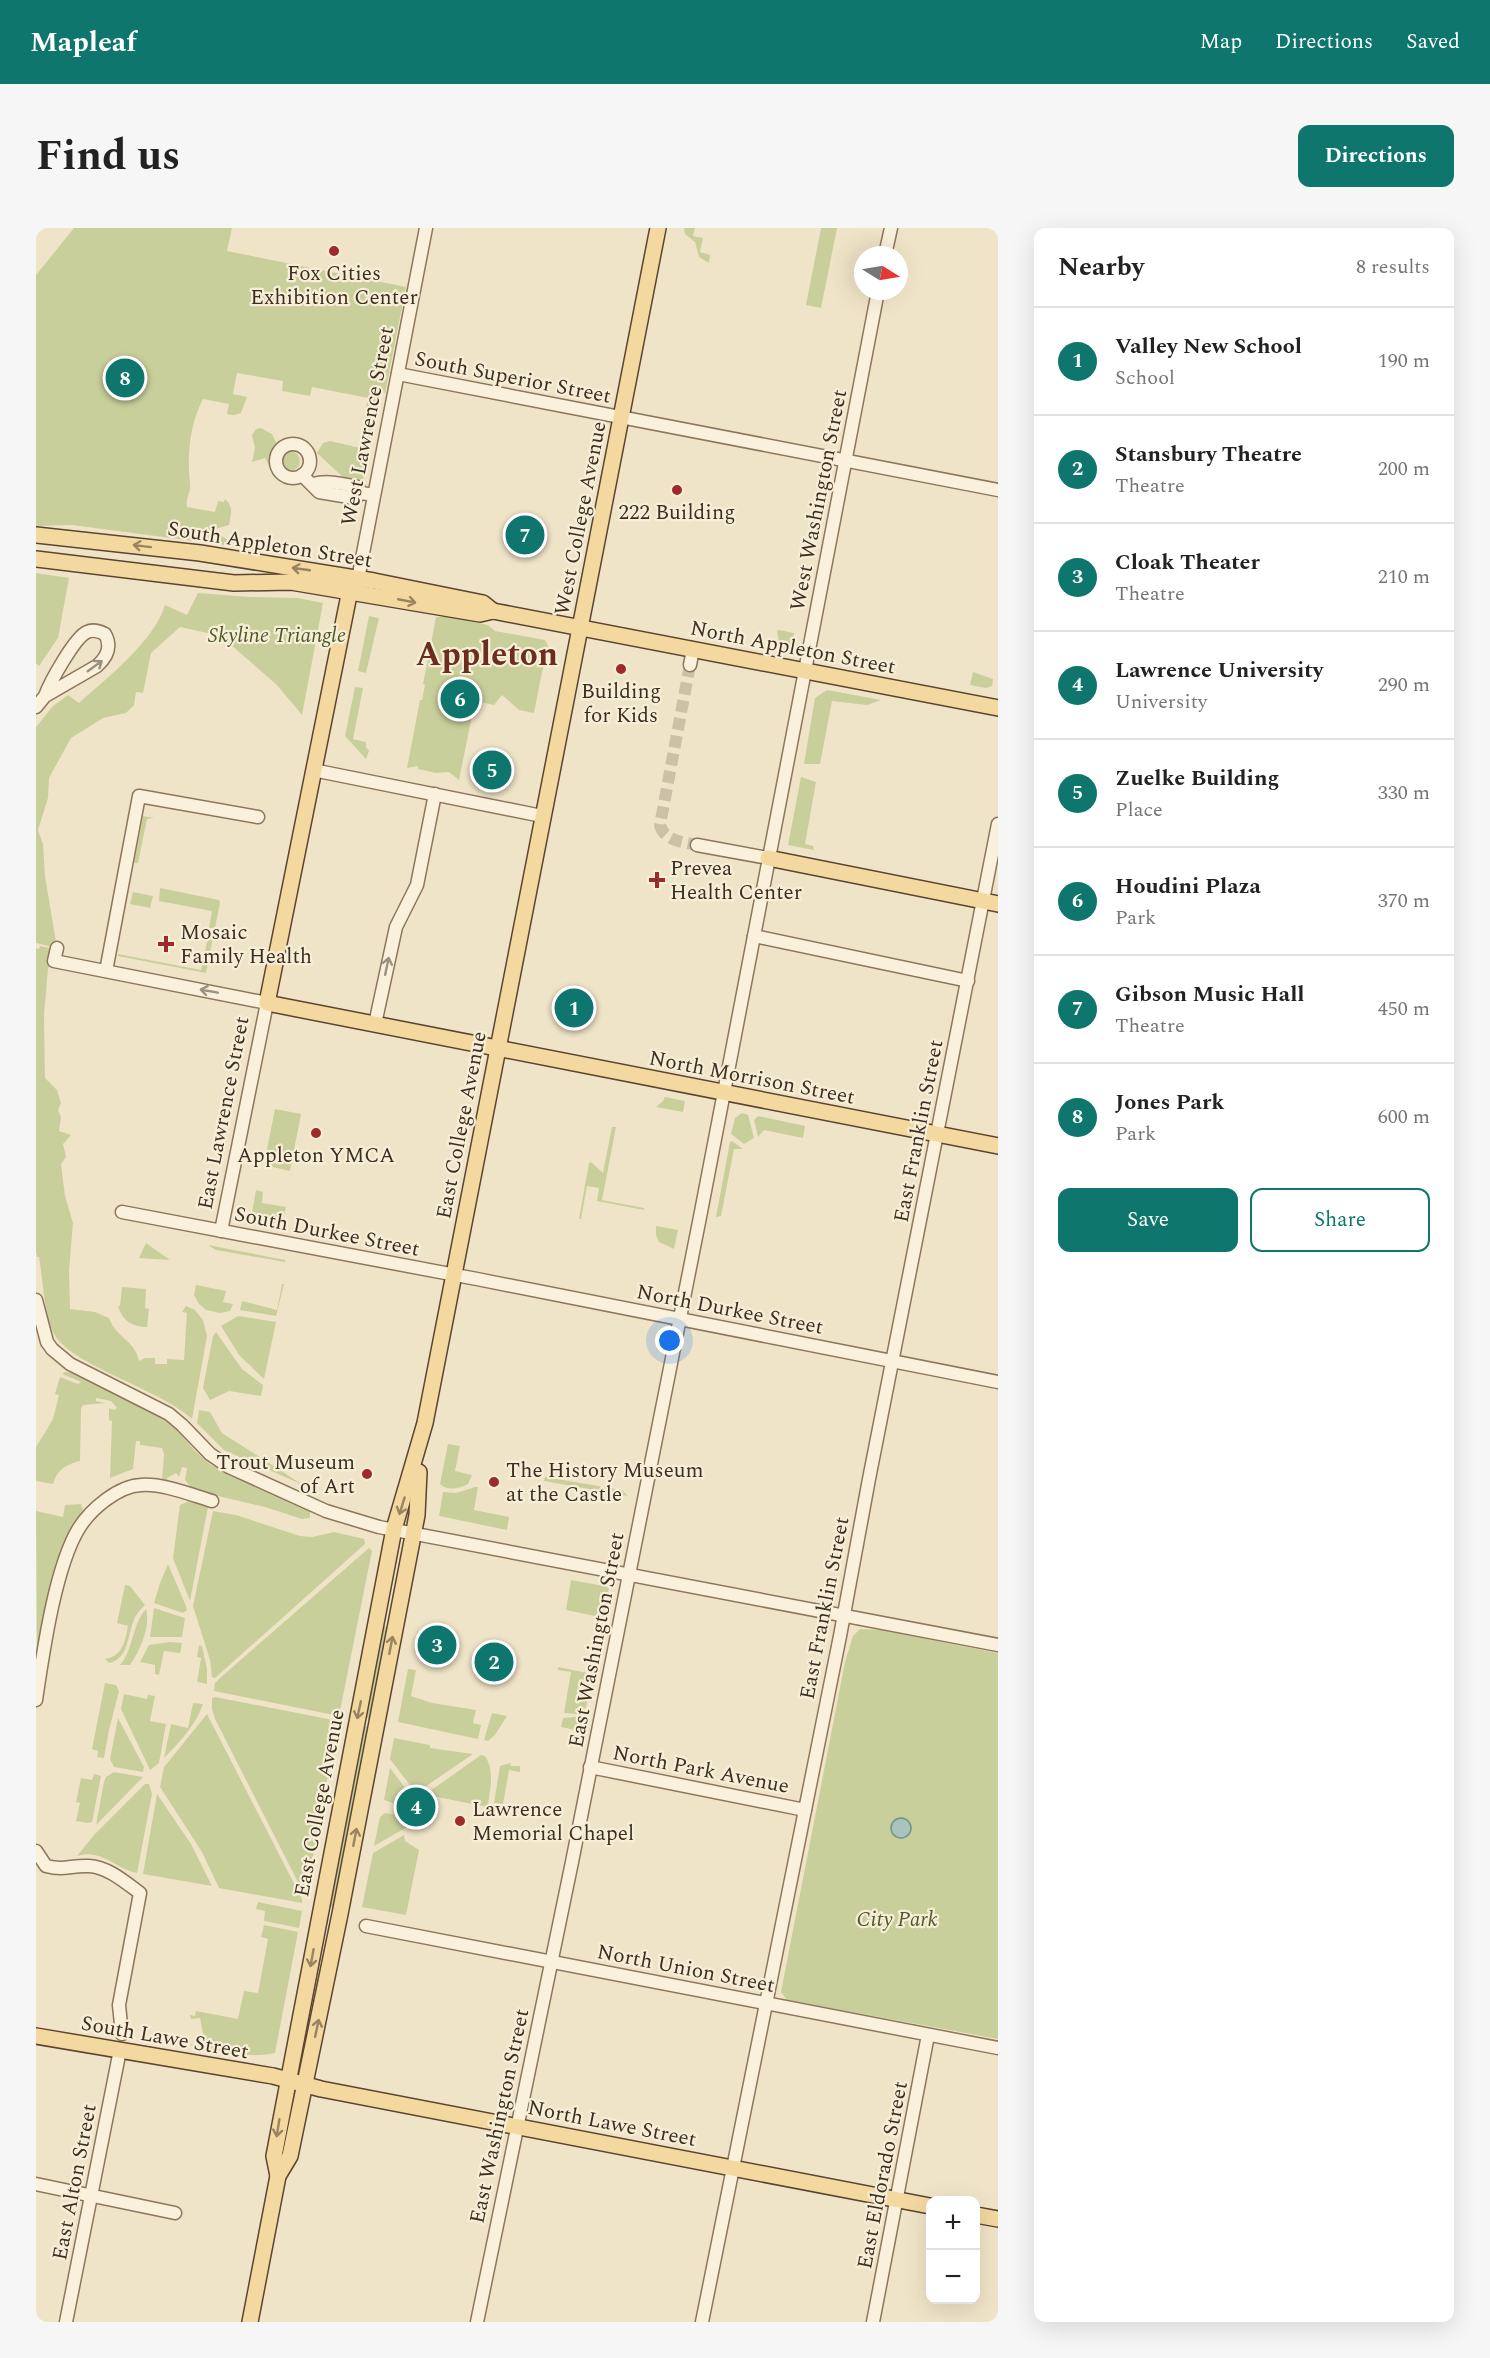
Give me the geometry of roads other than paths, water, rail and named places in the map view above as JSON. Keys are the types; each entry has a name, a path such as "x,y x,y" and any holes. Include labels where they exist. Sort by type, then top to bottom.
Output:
{"main road":[{"name":"West College Avenue","path":"542,816 658,228"},
{"name":"South Appleton Street","path":"36,535 200,553 480,614 493,611 579,627"},
{"name":"South Appleton Street","path":"36,559 234,583 291,582 354,585"},
{"name":"West Lawrence Street","path":"313,771 354,585"},
{"name":"North Appleton Street","path":"579,627 998,708"},
{"name":"East Lawrence Street","path":"313,771 267,1003 375,1024"},
{"name":"East College Avenue","path":"278,2176 274,2156 287,2080 394,1529 421,1442 542,816"},
{"path":"768,858 991,902"},
{"name":"North Morrison Street","path":"375,1024 998,1146"},
{"name":"East College Avenue","path":"250,2322 278,2176 290,2156 305,2085 414,1532 421,1442"},
{"name":"South Lawe Street","path":"36,2036 287,2080"},
{"name":"North Lawe Street","path":"287,2080 926,2205"},
{"path":"980,2216 998,2219"}],"street":[{"name":"West Lawrence Street","path":"354,585 375,496 426,228"},
{"path":"887,246 891,228"},
{"name":"West Washington Street","path":"768,858 876,300"},
{"name":"South Superior Street","path":"398,374 998,490"},
{"path":"302,475 319,492 356,498 361,493 375,496"},
{"path":"36,707 82,635 94,630 105,634 109,647 104,659 97,666 45,696"},
{"path":"690,665 693,649"},
{"path":"313,771 542,816"},
{"path":"375,1024 396,927 417,885 435,794"},
{"path":"106,971 139,796 258,817"},
{"name":"East Franklin Street","path":"702,2322 968,981 991,902 998,824"},
{"path":"697,845 768,858"},
{"name":"East Washington Street","path":"477,2322 591,1767 768,858"},
{"path":"754,936 968,981"},
{"path":"57,948 54,961 267,1003"},
{"name":"East Lawrence Street","path":"221,1231 267,1003"},
{"name":"South Durkee Street","path":"122,1212 454,1275"},
{"name":"North Durkee Street","path":"454,1275 998,1382"},
{"path":"36,1300 41,1326 52,1350 70,1364 169,1414 210,1454 228,1467 326,1511 394,1529 998,1645"},
{"path":"36,1700 53,1604 68,1555 82,1523 109,1498 134,1486 154,1486 212,1502"},
{"name":"North Park Avenue","path":"591,1767 805,1810"},
{"path":"36,1851 46,1866 60,1870 81,1866 102,1868 140,1893 119,2005 122,2034"},
{"name":"North Union Street","path":"366,1926 998,2048"},
{"name":"East Eldorado Street","path":"873,2322 928,2035"},
{"name":"East Alton Street","path":"66,2322 120,2050"},
{"path":"36,2184 175,2212"}],"water":[{"path":"901,1818 908,1821 911,1828 908,1835 901,1838 894,1835 891,1828 894,1821"}],"tunnel":[{"path":"690,665 660,825 670,838 697,845"}],"place":[{"name":"Fox Cities Exhibition Center","path":"334,251"},
{"name":"Jones Park","path":"125,378"},
{"name":"222 Building","path":"677,490"},
{"name":"Gibson Music Hall","path":"525,535"},
{"name":"Building for Kids","path":"621,669"},
{"name":"Houdini Plaza","path":"460,699"},
{"name":"Zuelke Building","path":"492,770"},
{"name":"Prevea Health Center","path":"657,880"},
{"name":"Mosaic Family Health","path":"166,944"},
{"name":"Valley New School","path":"574,1008"},
{"name":"Appleton YMCA","path":"316,1133"},
{"name":"Trout Museum of Art","path":"367,1474"},
{"name":"The History Museum at the Castle","path":"494,1482"},
{"name":"Cloak Theater","path":"437,1645"},
{"name":"Stansbury Theatre","path":"494,1662"},
{"name":"Lawrence University","path":"416,1807"},
{"name":"Lawrence Memorial Chapel","path":"460,1821"}],"district":[{"name":"Appleton","path":"487,653"}],"park label":[{"name":"Skyline Triangle","path":"277,635"},
{"name":"City Park","path":"897,1919"}]}
